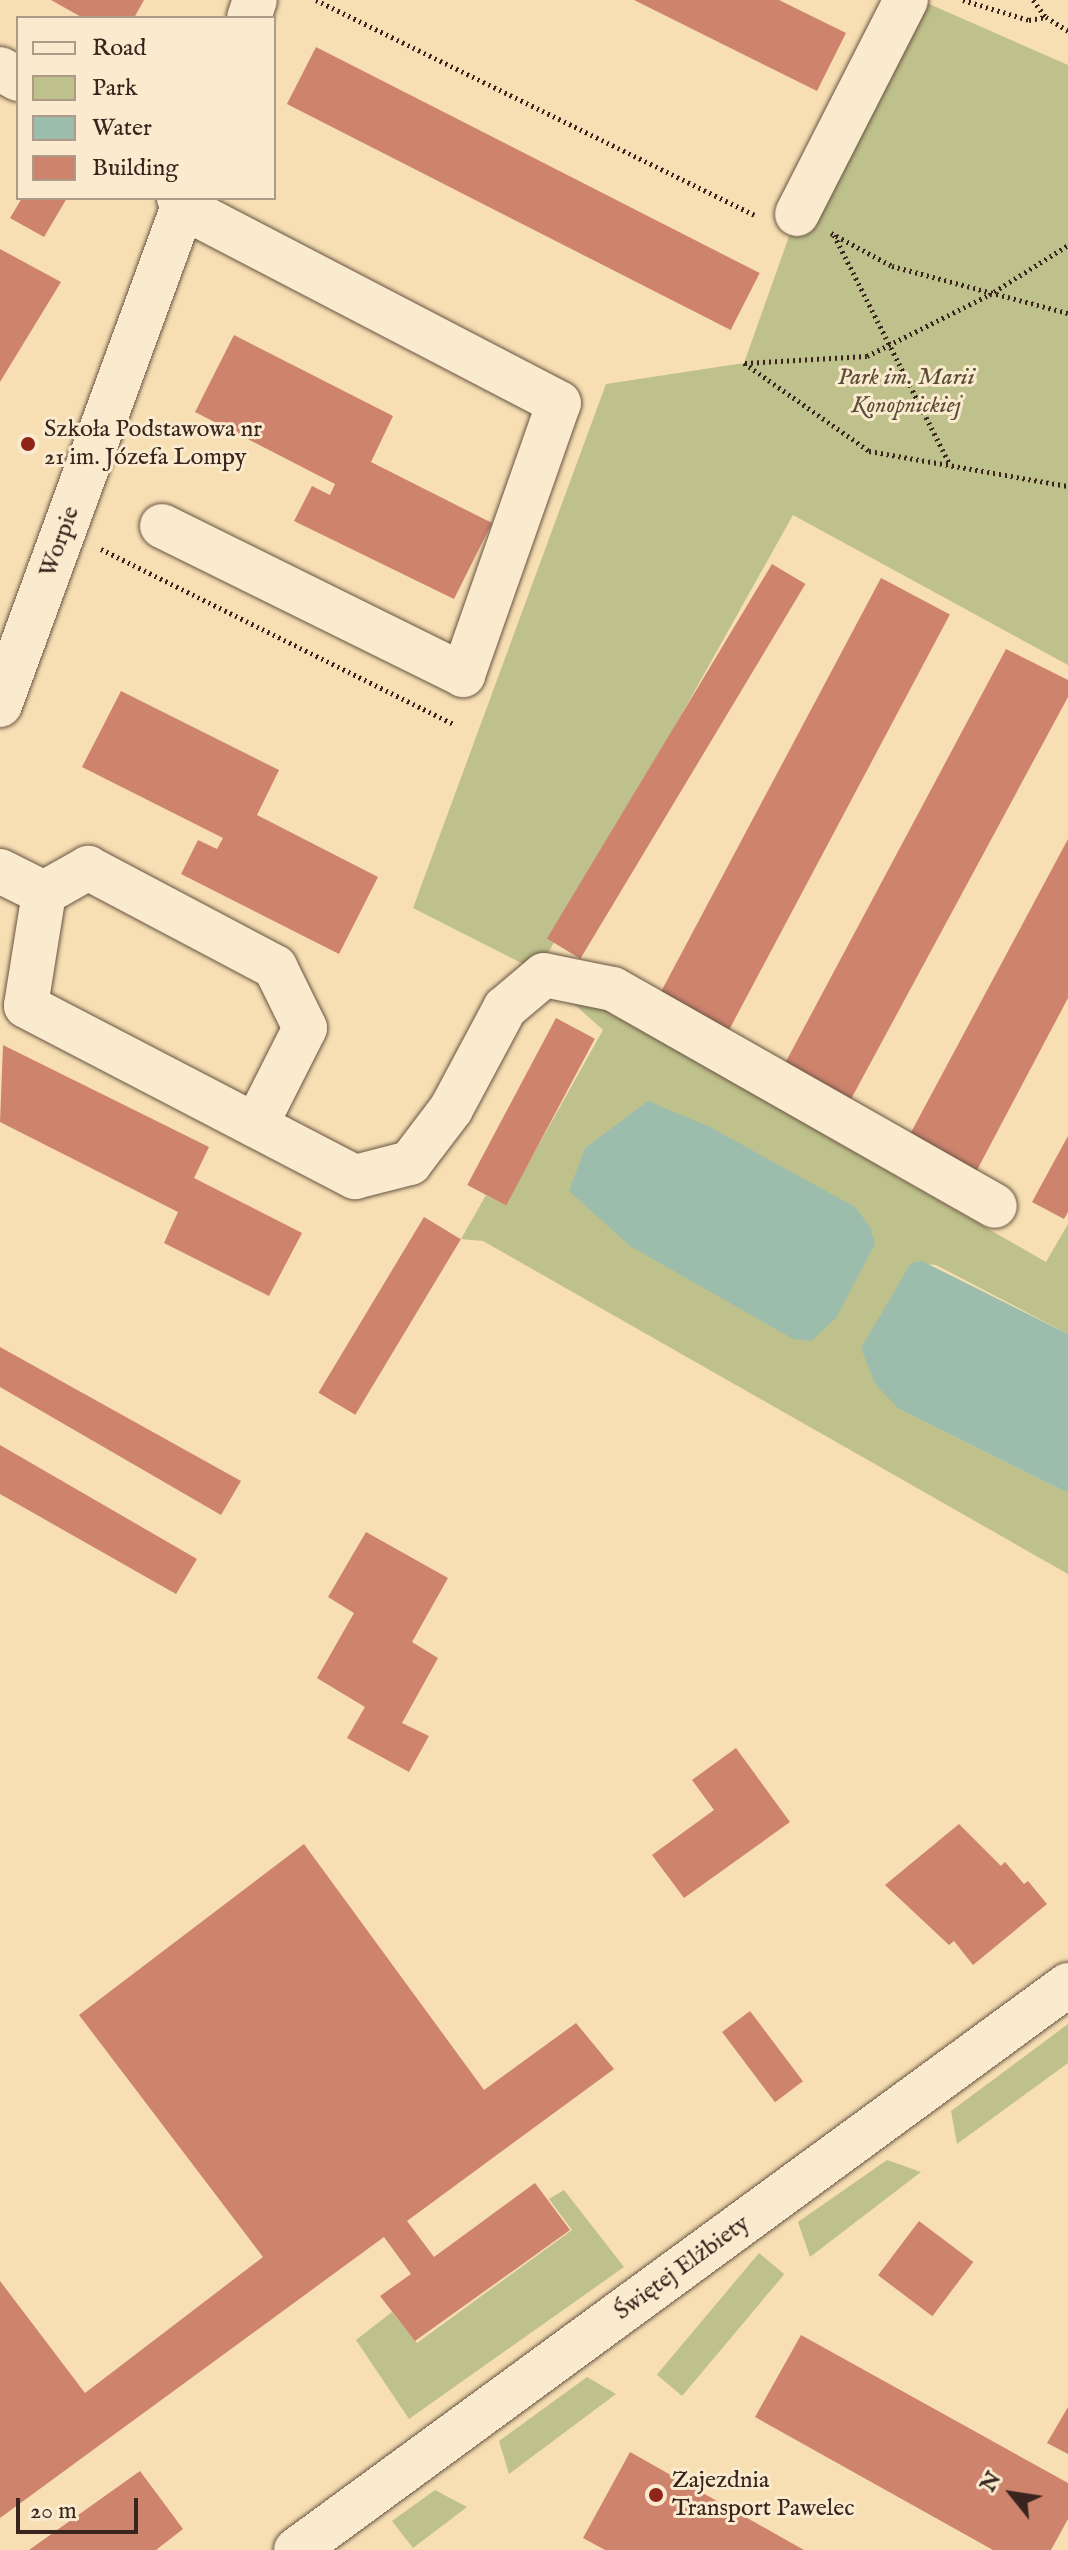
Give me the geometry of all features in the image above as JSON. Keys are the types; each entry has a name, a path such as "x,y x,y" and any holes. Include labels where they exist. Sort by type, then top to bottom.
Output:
{"street":[{"path":"815,224 906,0"},
{"path":"162,526 463,675 559,403 182,201"},
{"name":"Worpie","path":"0,705 182,201"},
{"path":"44,893 88,868 275,967 305,1028 256,1125"},
{"path":"0,871 44,893"},
{"path":"44,893 26,1006 355,1177 410,1163 451,1109 505,1008 544,975 613,989 995,1206"},
{"name":"Świętej Elżbiety","path":"296,2550 1068,1985"}],"path":[{"path":"316,0 753,217 765,190 815,224 892,266 989,295 1068,313"},
{"path":"963,0 1029,20 1046,17"},
{"path":"1033,0 1046,17 1068,31"},
{"path":"815,224 888,345 950,465"},
{"path":"1068,245 989,295 867,356 744,363 869,451 1068,486"},
{"path":"64,531 453,724"}],"green space":[{"name":"Park im. Marii Konopnickiej","path":"920,0 1068,65 1068,665 793,515 538,971 1046,1262 1068,1224 1068,1334 936,1265 911,1263 899,1409 1068,1493 1068,1574 483,1241 461,1239 486,1195 505,1205 603,1030 537,971 413,908 606,384 744,363 797,214"},
{"path":"1068,2024 1068,2063 957,2144 951,2111"},
{"path":"887,2160 921,2172 810,2257 798,2222"},
{"path":"564,2190 624,2267 409,2419 356,2340 392,2312 417,2343 572,2230 549,2199"},
{"path":"759,2253 784,2274 682,2396 657,2375"},
{"path":"587,2377 616,2394 509,2474 499,2441"},
{"path":"435,2490 467,2507 413,2548 392,2521"}],"water":[{"path":"648,1101 710,1127 855,1207 870,1227 875,1244 836,1318 811,1341 793,1339 630,1246 569,1191 585,1148"},
{"path":"922,1261 1068,1334 1068,1493 899,1409 875,1384 861,1348 911,1263"}],"building":[{"path":"51,0 144,0 135,16 79,16"},
{"path":"634,0 779,0 846,33 817,91"},
{"path":"316,47 760,273 731,330 287,104"},
{"path":"21,200 66,200 44,237 10,218"},
{"path":"0,249 61,282 0,382"},
{"path":"234,335 393,416 371,462 492,523 454,599 294,521 312,486 330,495 335,484 195,412"},
{"path":"772,564 805,584 580,959 547,939"},
{"path":"881,578 950,615 727,1033 658,997"},
{"path":"1006,649 1068,680 1068,697 850,1101 783,1067"},
{"path":"121,691 279,770 257,815 378,877 339,954 181,874 198,840 217,849 223,838 82,767"},
{"path":"1068,839 1068,998 976,1172 908,1138"},
{"path":"556,1018 595,1039 506,1206 467,1185"},
{"path":"3,1045 209,1147 194,1178 302,1233 269,1296 164,1243 178,1212 0,1122"},
{"path":"1068,1136 1068,1212 1064,1219 1032,1202"},
{"path":"424,1217 461,1239 355,1415 318,1393"},
{"path":"0,1347 241,1481 221,1515 0,1387"},
{"path":"0,1445 197,1559 176,1594 0,1494"},
{"path":"366,1532 448,1578 412,1642 438,1658 402,1723 429,1736 409,1772 347,1738 365,1707 317,1678 354,1613 328,1597"},
{"path":"736,1748 790,1822 684,1898 652,1855 714,1810 692,1780"},
{"path":"959,1824 1001,1866 1005,1862 1024,1884 1028,1881 1047,1904 973,1965 954,1941 949,1945 885,1885"},
{"path":"304,1844 484,2090 576,2023 614,2069 407,2221 434,2257 535,2183 570,2230 415,2341 380,2296 411,2274 384,2237 0,2518 0,2281 85,2393 263,2257 79,2015"},
{"path":"750,2011 803,2081 775,2102 722,2032"},
{"path":"919,2221 973,2262 932,2316 878,2275"},
{"path":"801,2335 1068,2483 1068,2519 1051,2550 993,2550 755,2417"},
{"path":"1068,2407 1068,2454 1047,2443"},
{"name":"Zajezdnia Transport Pawelec","path":"630,2452 804,2550 605,2550 583,2538"},
{"path":"140,2471 183,2529 156,2550 29,2550"}],"place":[{"name":"Szkoła Podstawowa nr 21 im. Józefa Lompy","path":"28,444"},
{"name":"Zajezdnia Transport Pawelec","path":"656,2495"}]}
